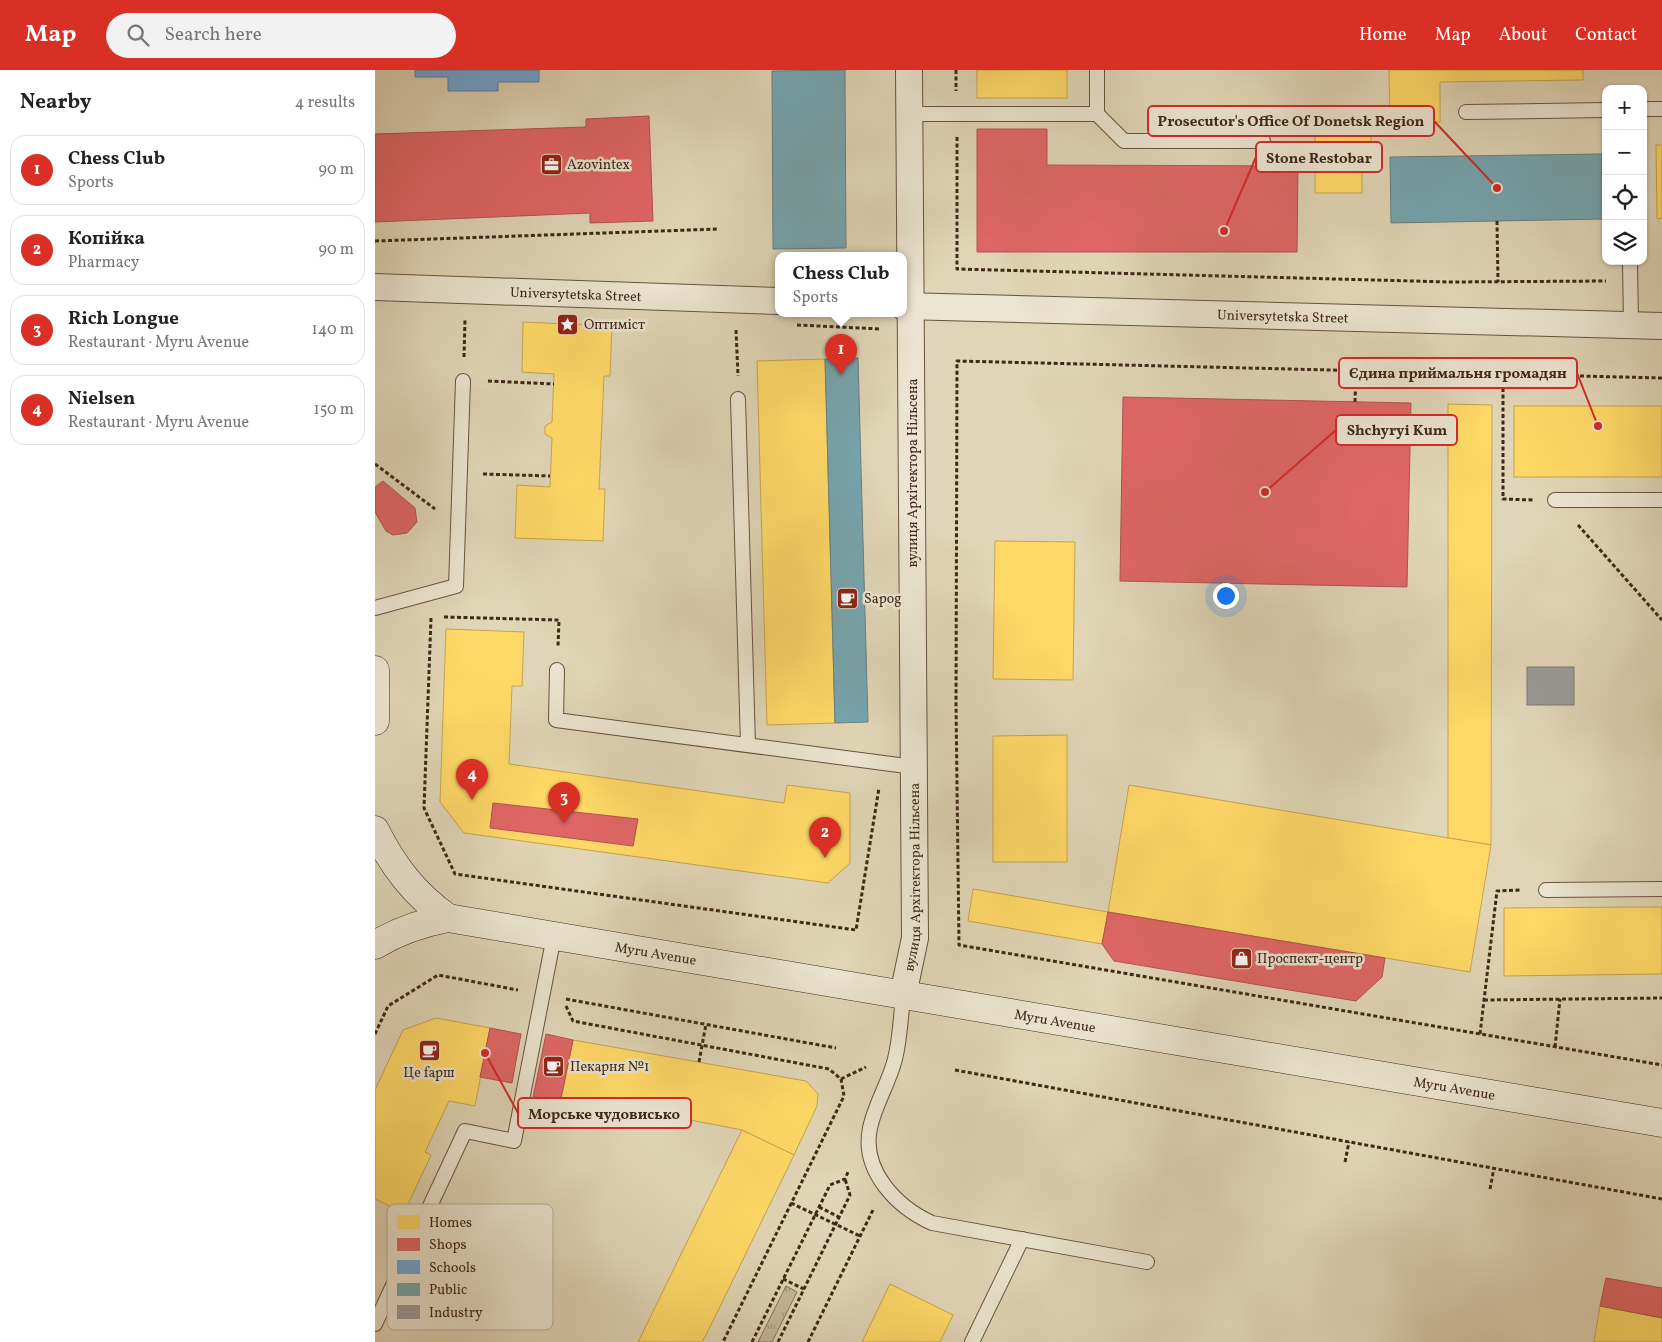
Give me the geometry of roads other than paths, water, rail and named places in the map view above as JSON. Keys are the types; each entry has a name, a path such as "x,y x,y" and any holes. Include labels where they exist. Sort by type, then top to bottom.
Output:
{"main road":[{"path":"375,670 375,721"},
{"name":"Myru Avenue","path":"375,830 389,857 407,882 429,904 448,918"},
{"name":"Myru Avenue","path":"375,945 396,933 425,922 448,918 1662,1124"}],"street":[{"name":"вулиця Архітектора Нільсена","path":"903,995 915,938 907,306 909,70"},
{"name":"Universytetska Street","path":"375,287 775,301"},
{"name":"Universytetska Street","path":"907,306 1662,326"}],"lane":[{"path":"1097,70 1097,114"},
{"path":"1647,110 1662,109"},
{"path":"1466,112 1602,110"},
{"path":"909,114 1097,114 1124,141 1263,141"},
{"path":"1630,265 1631,325"},
{"path":"375,608 456,586 463,380"},
{"path":"738,399 748,745"},
{"path":"1555,500 1662,500"},
{"path":"557,670 556,720 914,767"},
{"path":"1546,890 1662,889"},
{"path":"428,1204 465,1131 514,1141 554,936"},
{"path":"903,995 895,1059 870,1129 870,1150 875,1169 885,1187 897,1202 914,1214 932,1222 1147,1262"},
{"path":"972,1342 1022,1240"},
{"path":"375,1324 381,1297 387,1285"}],"place":[{"name":"Azovintex","path":"551,164"},
{"name":"Prosecutor's Office Of Donetsk Region","path":"1497,188"},
{"name":"Stone Restobar","path":"1224,231"},
{"name":"Оптиміст","path":"568,324"},
{"name":"Chess Club","path":"841,375"},
{"name":"Єдина приймальня громадян","path":"1598,426"},
{"name":"Shchyryi Kum","path":"1265,492"},
{"name":"Sapog","path":"848,598"},
{"name":"Nielsen","path":"472,800"},
{"name":"Rich Longue","path":"564,823"},
{"name":"Копійка","path":"825,858"},
{"name":"Проспект-центр","path":"1241,958"},
{"name":"Це fарш","path":"429,1050"},
{"name":"Морське чудовисько","path":"485,1053"},
{"name":"Пекарня №1","path":"554,1066"}]}
